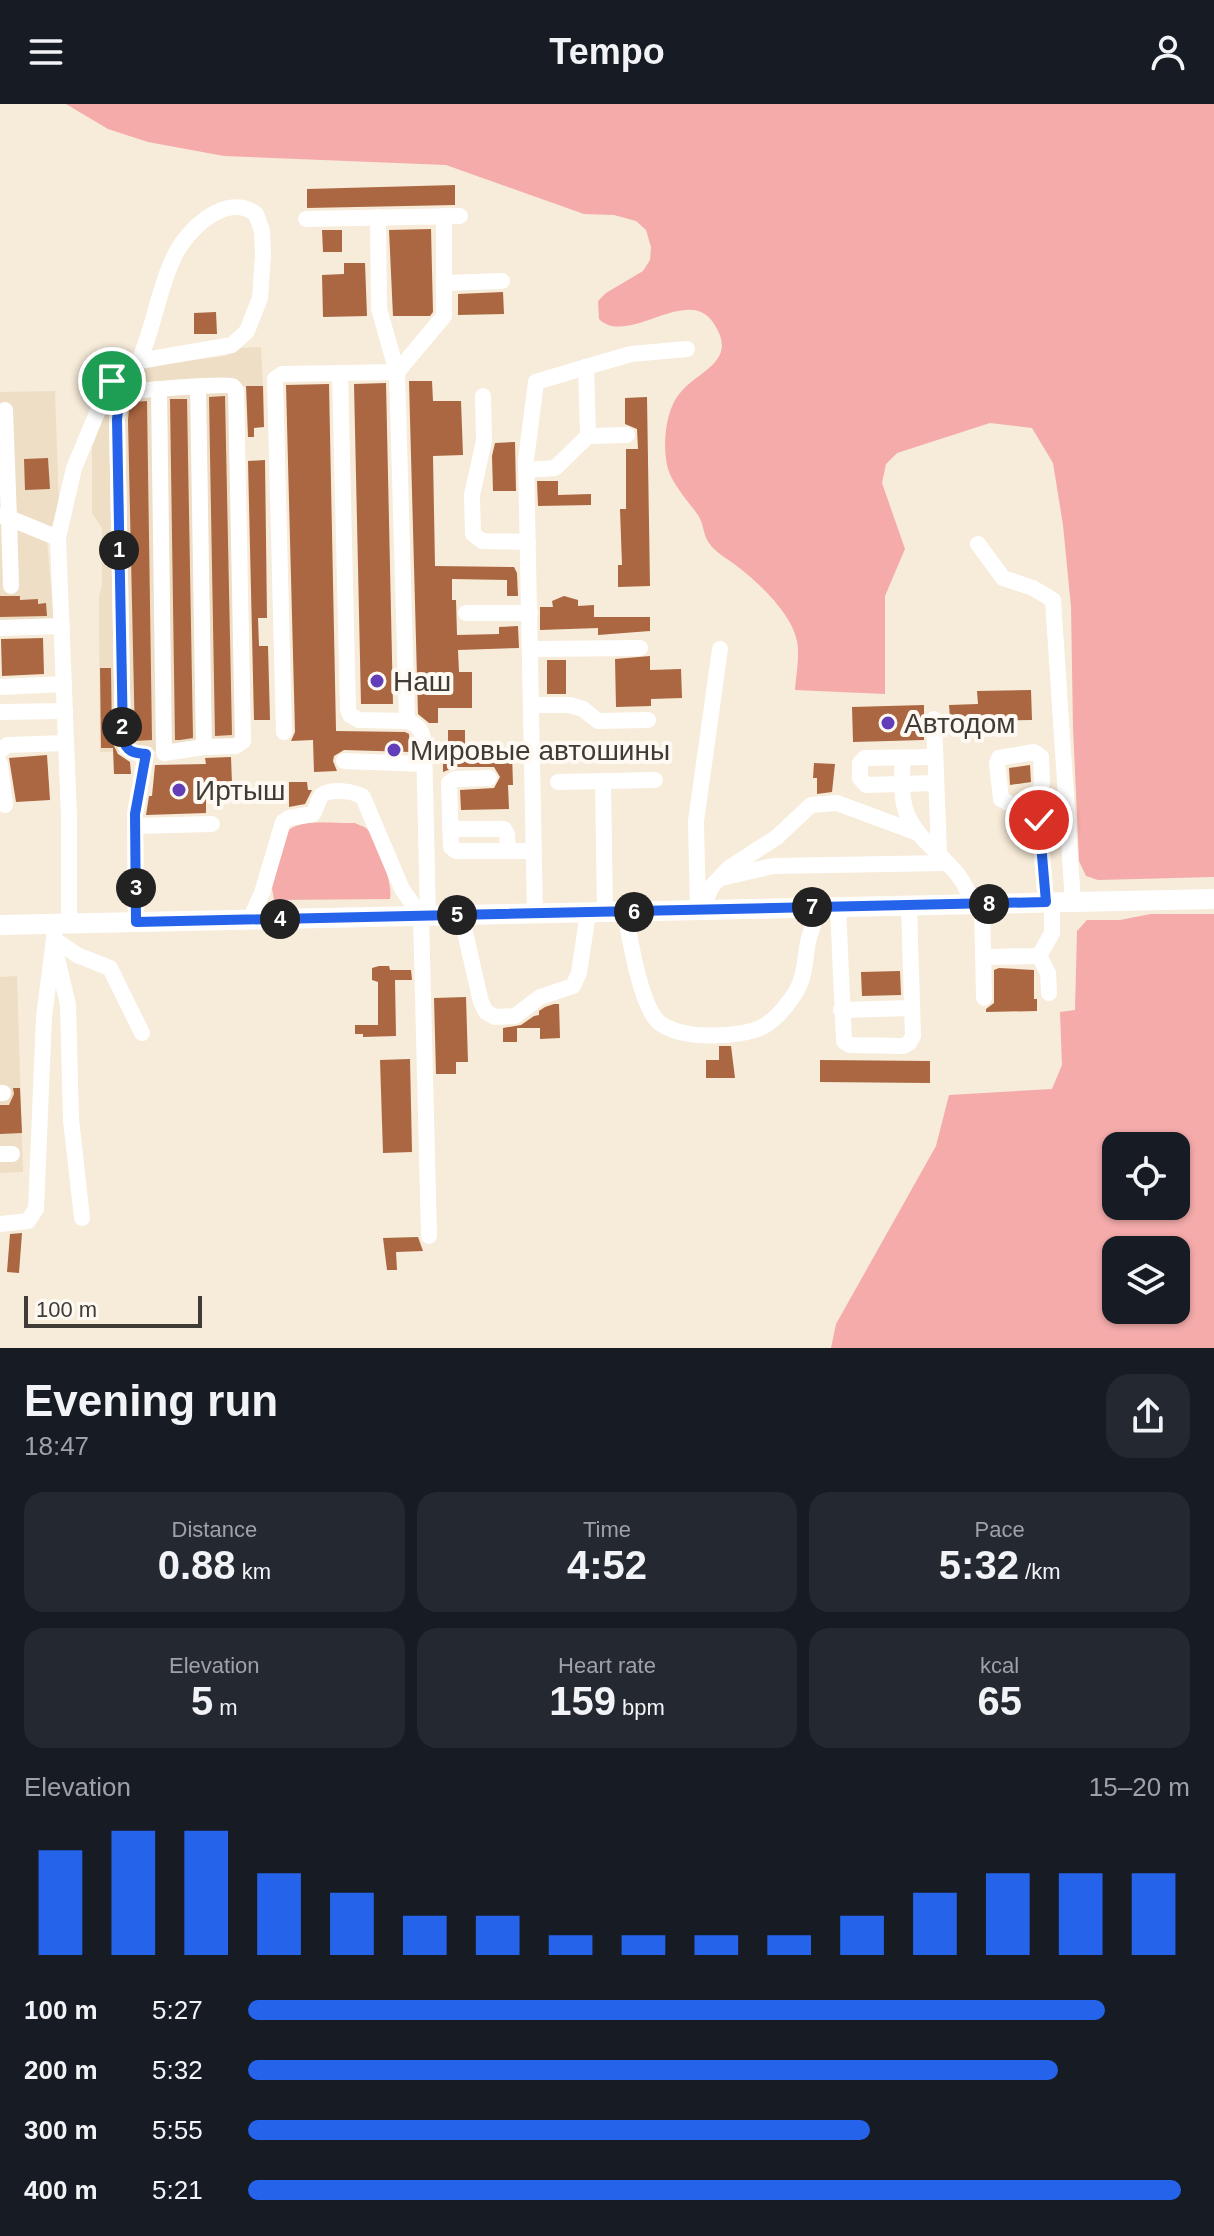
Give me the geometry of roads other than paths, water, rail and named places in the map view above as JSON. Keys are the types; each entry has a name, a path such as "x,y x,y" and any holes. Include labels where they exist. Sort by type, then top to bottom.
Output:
{"main road":[{"path":"0,925 59,929 136,922 250,919 1214,901"}],"lane":[{"path":"0,1224 28,1221 36,1209 44,1017 59,929 66,743 62,626 50,535 79,451 112,381 139,361 232,345 247,331 260,298 262,231 256,214 240,206 228,207 199,226 181,244 168,270 153,327 139,361"},
{"path":"284,732 274,383 282,374 397,372 440,324 445,307 452,216 306,219"},
{"path":"378,217 379,309 397,372 407,721"},
{"path":"445,283 502,281"},
{"path":"535,914 526,470 536,382 631,354 687,349"},
{"path":"586,367 588,436"},
{"path":"340,373 348,709 350,715 359,720 407,721 415,724 422,735 429,1236"},
{"path":"112,381 125,394"},
{"path":"229,386 236,390 243,736 243,741 236,746 146,754 127,749 123,739 117,419 119,403 125,394 198,387 229,386"},
{"path":"198,387 204,747"},
{"path":"159,390 164,753"},
{"path":"483,396 484,441 472,495 473,534 482,541 528,542"},
{"path":"5,410 4,524 11,586"},
{"path":"526,470 555,468 588,436 627,435"},
{"path":"4,524 50,535"},
{"path":"978,544 1003,578 1033,588 1053,600 1073,902"},
{"path":"466,613 530,613"},
{"path":"0,628 62,626"},
{"path":"530,649 640,648"},
{"path":"699,910 697,814 720,649"},
{"path":"0,687 64,684"},
{"path":"531,705 570,705 583,709 598,721 648,720"},
{"path":"0,712 65,711"},
{"path":"934,719 942,859"},
{"path":"0,751 7,745 66,743"},
{"path":"136,922 135,826 137,797 146,754"},
{"path":"935,757 865,758 860,763 860,778 866,785 936,783"},
{"path":"902,758 904,805 918,833 966,885 976,904 983,957 984,998"},
{"path":"344,761 424,764"},
{"path":"0,764 5,805"},
{"path":"489,778 452,780 449,787 450,829 504,829 508,851 533,851"},
{"path":"558,782 655,780"},
{"path":"603,781 606,912 647,1006 656,1021 666,1029 683,1035 749,1032 777,1016 802,979 808,941 829,907"},
{"path":"250,919 262,893 283,822 313,814 321,796 326,793 352,791 366,801 402,889 425,916"},
{"path":"699,910 718,879 729,868 777,837 811,805 837,803 918,833"},
{"path":"1039,820 1052,933 1039,956"},
{"path":"135,826 212,824"},
{"path":"718,879 773,866 942,859"},
{"path":"829,907 842,1036 850,1045 904,1046 913,1036 909,906"},
{"path":"461,915 481,1002 486,1012 495,1017 515,1016 540,997 573,986 606,912"},
{"path":"59,929 77,955 110,968 142,1033"},
{"path":"59,929 68,1005 71,1120 82,1218"},
{"path":"983,957 1039,956"},
{"path":"1039,956 1048,973 1049,993"},
{"path":"841,1010 912,1008"}],"place":[{"name":"Наш","path":"377,681"},
{"name":"Автодом","path":"888,723"},
{"name":"Мировые автошины","path":"394,750"},
{"name":"Иртыш","path":"179,790"}]}
